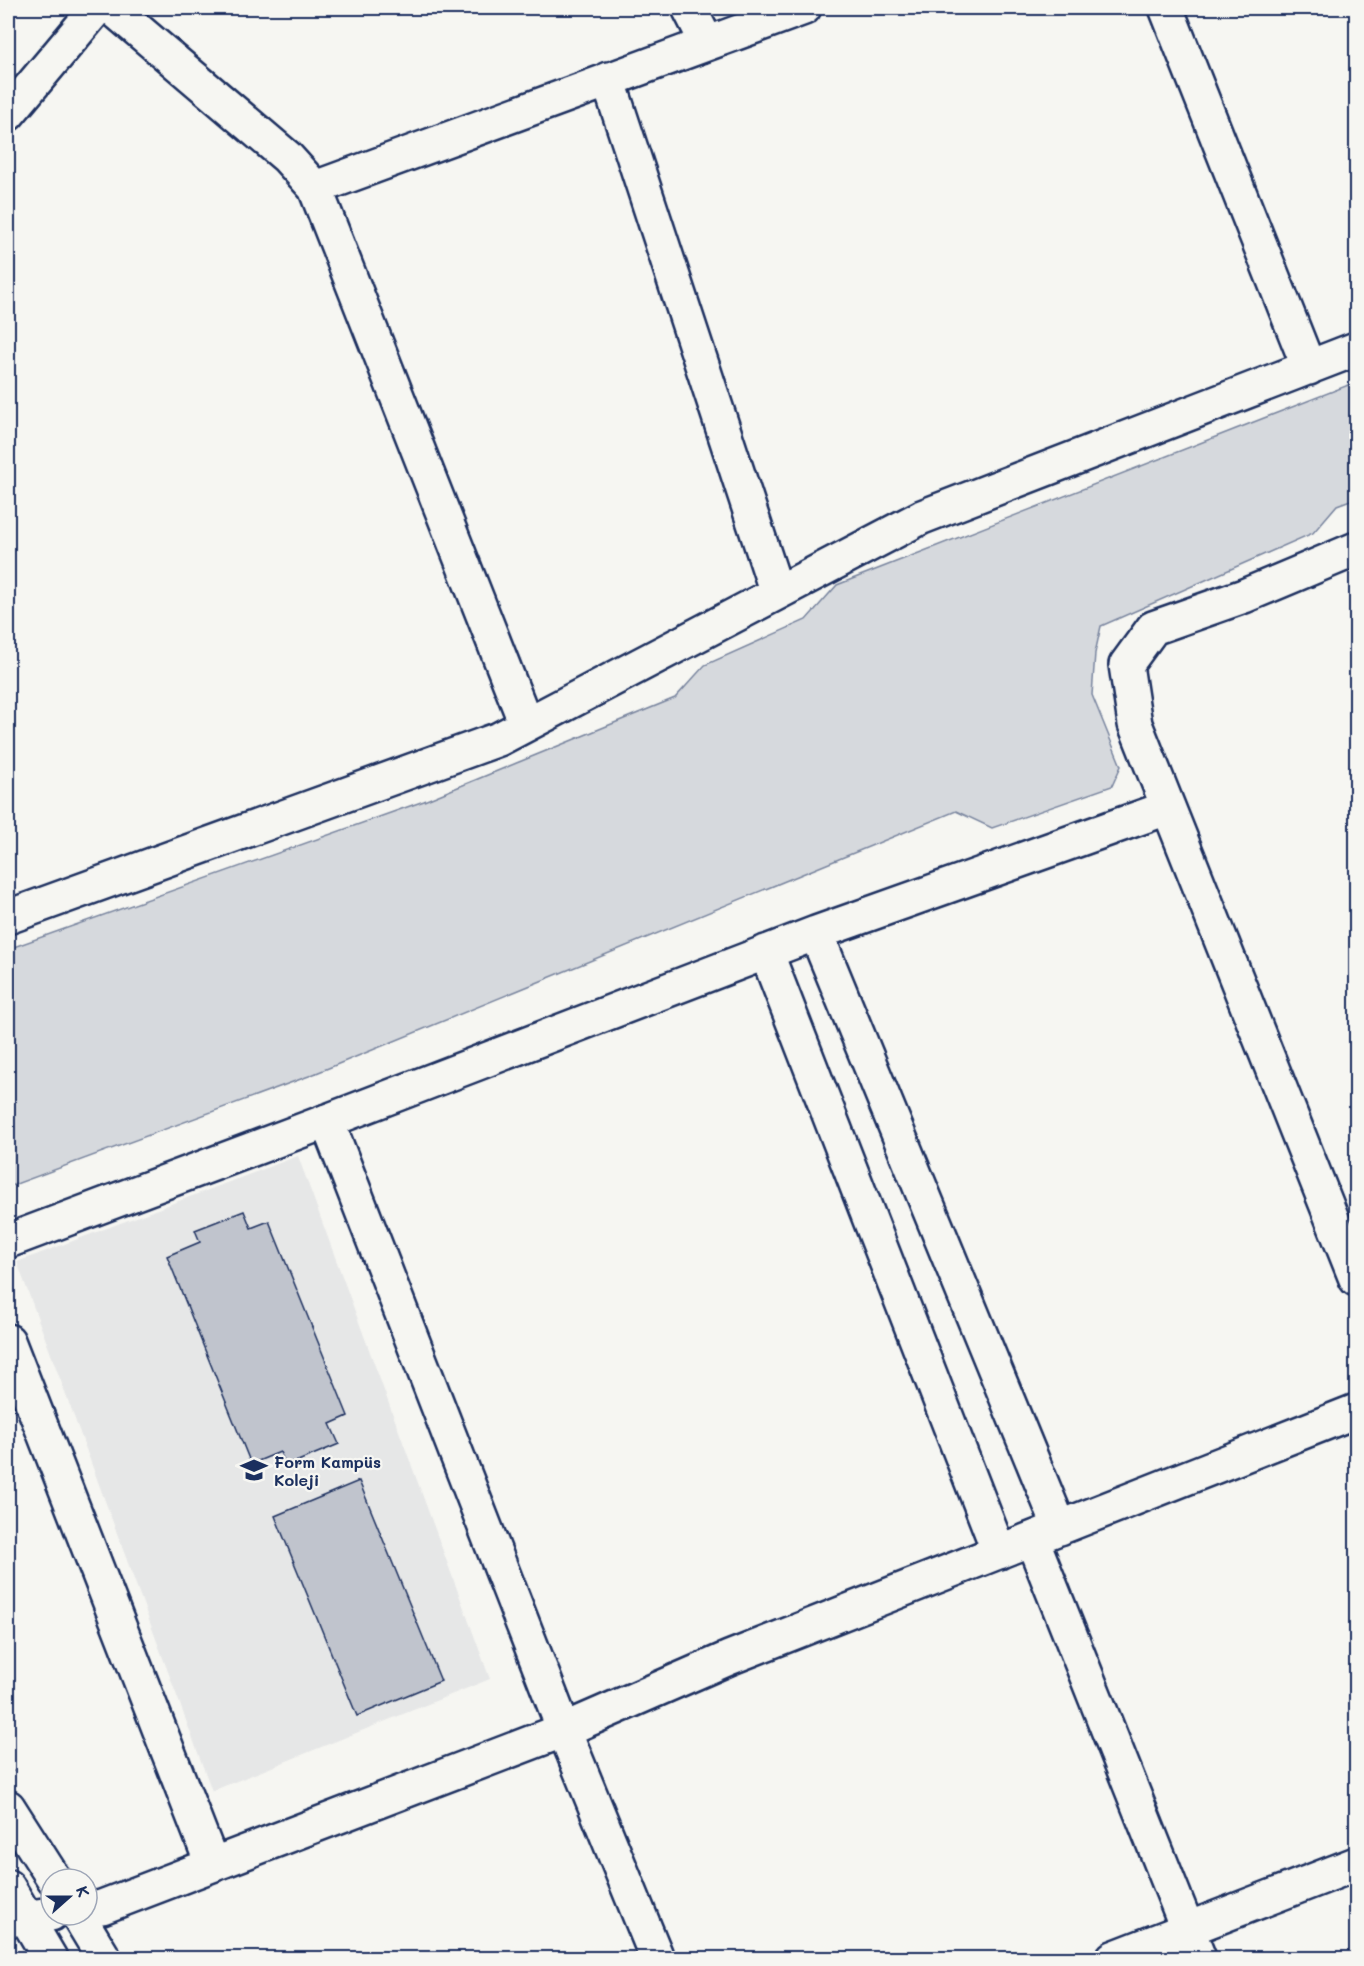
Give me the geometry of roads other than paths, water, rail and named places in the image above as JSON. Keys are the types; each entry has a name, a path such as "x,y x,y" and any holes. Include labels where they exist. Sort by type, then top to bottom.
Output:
{"street":[{"path":"8,114 97,8"},
{"path":"112,8 287,157 315,188 526,724"},
{"path":"689,8 707,43"},
{"path":"315,188 804,8"},
{"path":"1166,8 1309,368"},
{"path":"608,79 777,593"},
{"path":"8,917 499,739 922,517 1356,349"},
{"path":"1356,549 1244,596 1153,628 1126,665 1135,724 1356,1279"},
{"path":"8,1241 816,933 1167,808"},
{"path":"816,933 1046,1533 1194,1944"},
{"path":"766,952 999,1552"},
{"path":"327,1121 564,1730 657,1959"},
{"path":"8,1341 212,1864"},
{"path":"99,1907 564,1730 729,1658 1356,1411"},
{"path":"8,1807 46,1867"},
{"path":"1113,1959 1194,1944 1356,1864"},
{"path":"8,1887 28,1917 50,1959"},
{"path":"85,1927 104,1959"}],"place":[{"name":"Form Kampüs Koleji","path":"254,1470"}]}
